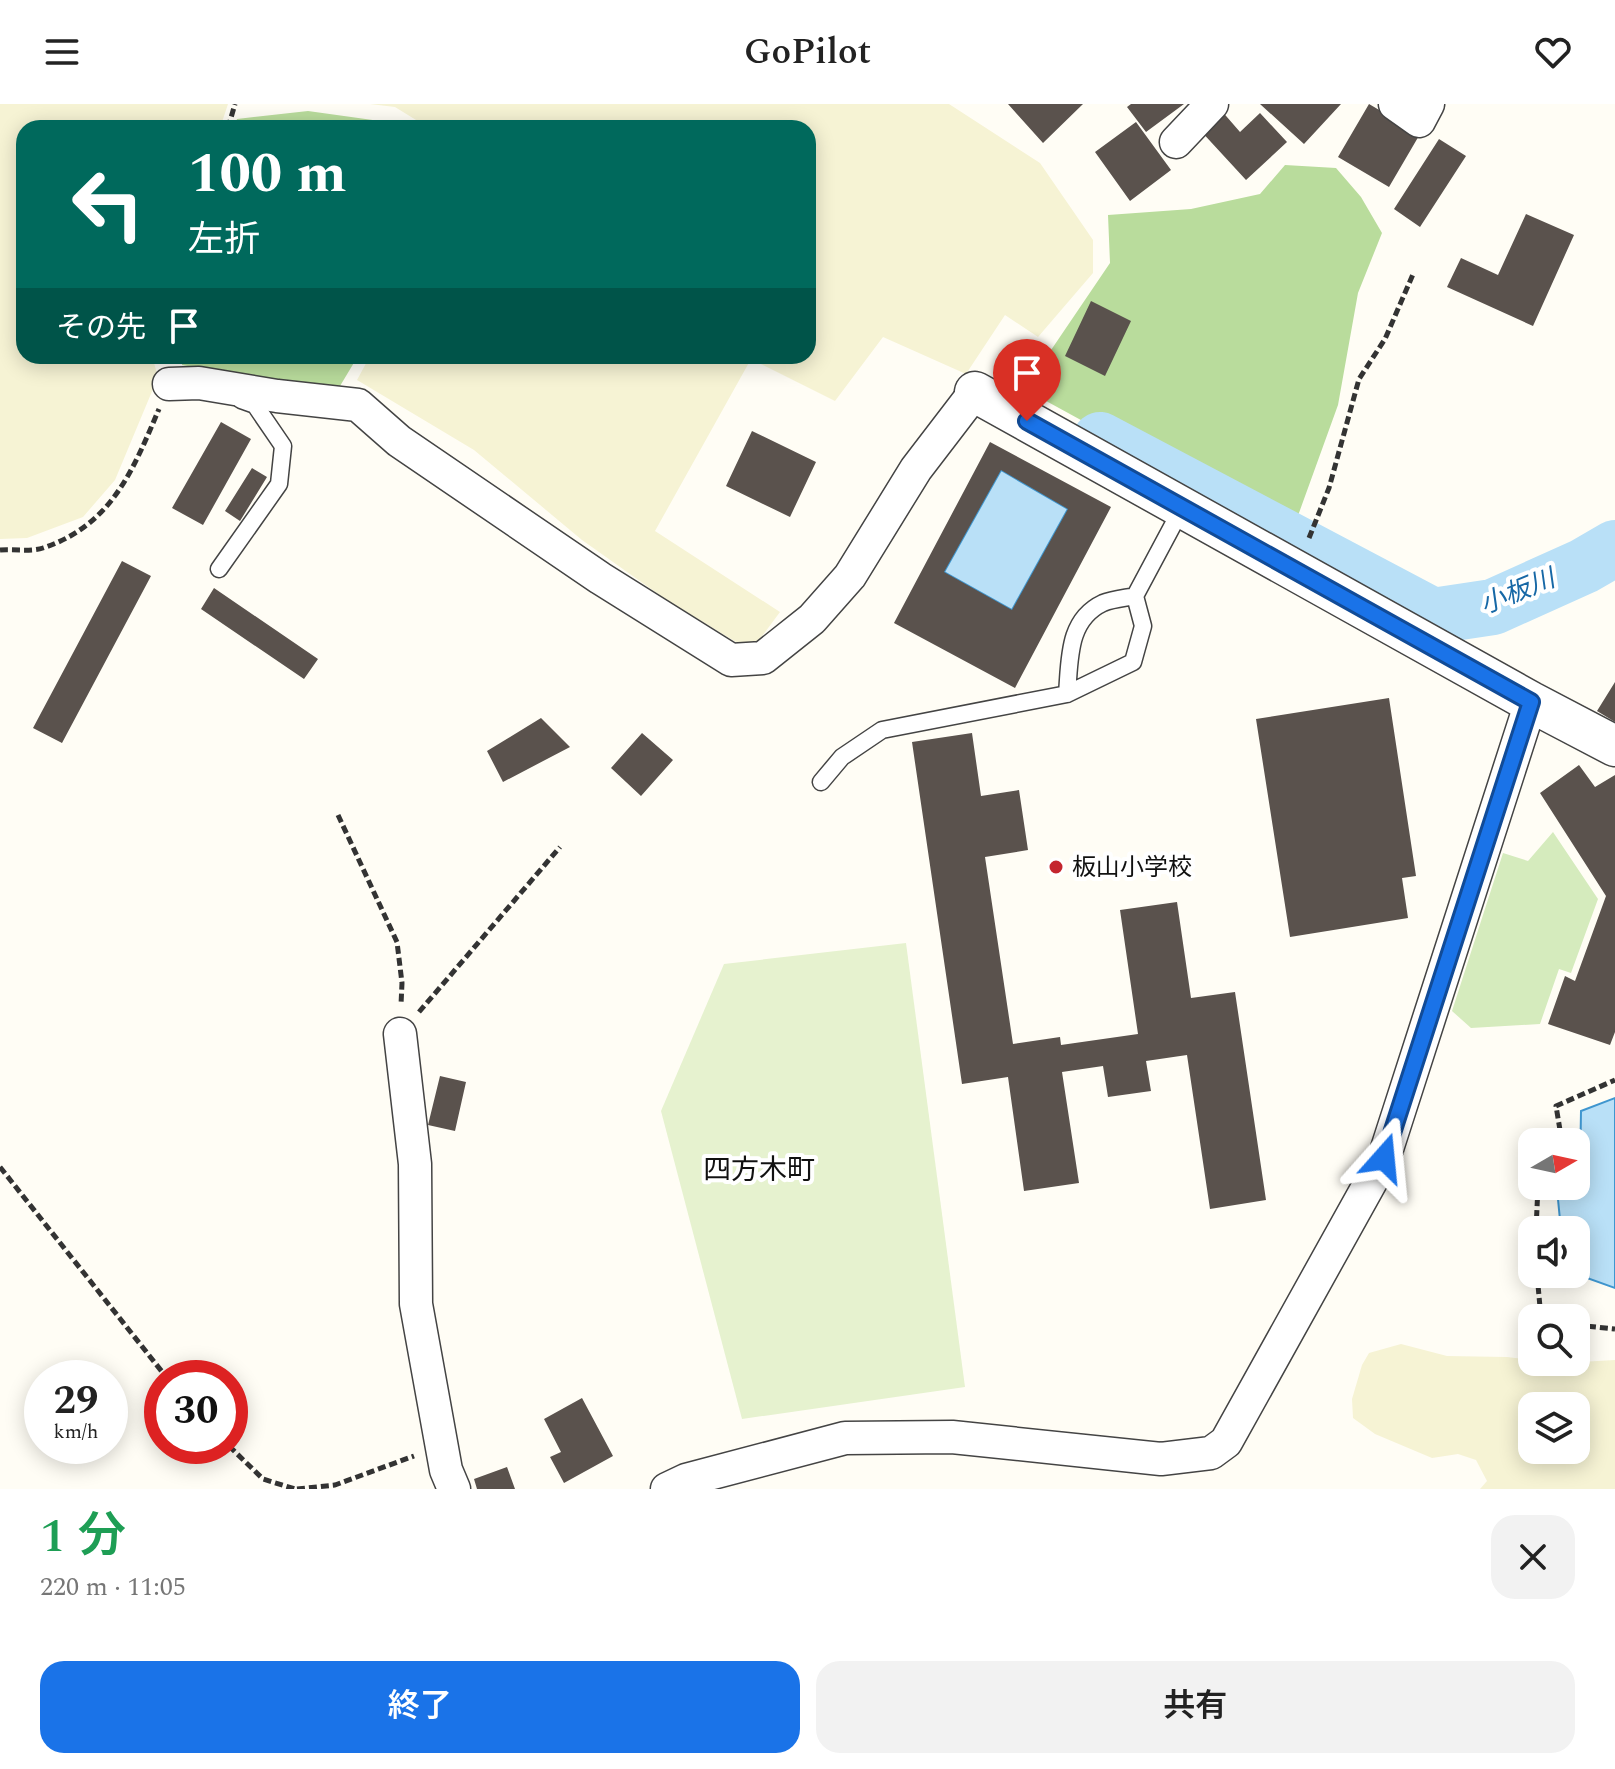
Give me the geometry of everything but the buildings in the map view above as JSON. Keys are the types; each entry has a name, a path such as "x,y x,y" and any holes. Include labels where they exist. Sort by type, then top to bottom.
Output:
{"street":[{"path":"1176,142 1212,104"},
{"path":"1395,104 1419,121 1428,104"},
{"path":"184,383 358,405 399,441 600,578 731,660 763,658 812,619 850,576 916,469 975,392 1615,746"},
{"path":"667,1489 686,1480 845,1438 952,1437 1161,1459 1211,1453 1226,1442 1384,1158 1531,702"},
{"path":"400,1034 415,1164 416,1304 450,1480"}],"lane":[{"path":"184,383 255,405 283,446 279,484 219,569"},
{"path":"821,782 842,757 882,730 1067,694 1133,662 1143,626 1135,596 1182,508"},
{"path":"1067,694 1071,645 1080,620 1104,603 1135,596"}],"path":[{"path":"1311,535 1329,488 1359,379 1385,339 1414,272"},
{"path":"0,550 41,549 94,520 121,490 184,383"},
{"path":"338,815 397,942 402,983 400,1034"},
{"path":"400,1034 560,847"},
{"path":"1560,1128 1556,1106 1615,1080"},
{"path":"0,1167 153,1360"},
{"path":"1590,1326 1615,1329"},
{"path":"248,1464 263,1479 296,1489 335,1485 411,1455 435,1458 450,1480"}],"shaded area":[{"path":"0,104 228,104 223,120 16,120 16,364 154,364 158,377 115,480 83,517 27,538 0,539"},
{"path":"370,104 949,104 1040,163 1093,240 1093,273 1038,337 1005,315 966,374 883,337 835,401 761,364 816,364 816,120 416,120 395,107"},
{"path":"366,364 748,364 655,531 780,612 751,651 668,601 582,540 474,450 357,380"},
{"path":"1401,1344 1447,1356 1518,1358 1518,1376 1590,1376 1590,1361 1615,1360 1615,1489 1480,1489 1487,1481 1476,1460 1458,1454 1432,1458 1375,1434 1353,1418 1352,1399 1362,1365 1369,1353"}],"green space":[{"path":"308,111 373,120 237,120"},
{"path":"1285,165 1336,168 1361,197 1382,233 1358,293 1338,405 1291,535 1037,396 1047,356 1110,263 1108,215 1191,209 1260,194"},
{"path":"353,364 340,386 239,375 182,365"},
{"path":"1553,832 1598,899 1571,973 1559,969 1540,1024 1471,1028 1452,1011 1503,853 1528,861"},
{"path":"906,943 965,1387 742,1419 661,1111 724,964"}],"water":[{"path":"1001,470 1068,509 1012,610 944,572"},
{"path":"1615,1098 1615,1288 1590,1279 1590,1216 1560,1216 1558,1200 1590,1200 1590,1128 1581,1128 1581,1111"}],"waterway":[{"name":"小板川","path":"1100,440 1433,616 1493,607 1584,566 1615,548"}],"place":[{"name":"板山小学校","path":"1056,867"}],"district":[{"name":"四方木町","path":"759,1169"}],"route":[{"path":"1027,421 1531,702 1384,1158"}]}
